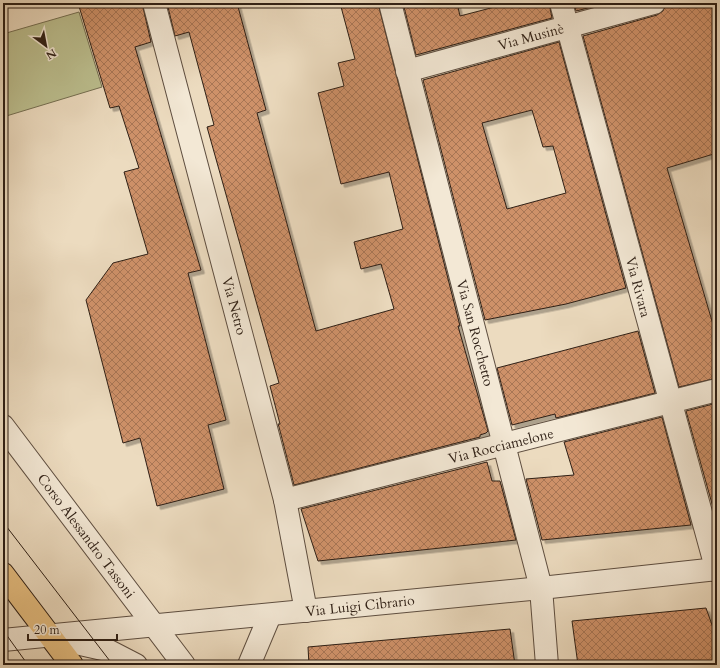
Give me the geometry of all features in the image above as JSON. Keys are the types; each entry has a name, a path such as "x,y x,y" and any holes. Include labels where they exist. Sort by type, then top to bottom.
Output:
{"main road":[{"path":"3,574 72,665"}],"street":[{"name":"Via Netro","path":"154,3 285,500 306,611"},
{"name":"Via San Rocchetto","path":"390,3 542,588 547,665"},
{"name":"Via Rivara","path":"561,3 717,570"},
{"name":"Via Musinè","path":"407,71 654,3"},
{"name":"Via Rocciamelone","path":"285,500 504,446 717,390"},
{"name":"Corso Alessandro Tassoni","path":"3,426 184,665"},
{"name":"Via Luigi Cibrario","path":"3,640 50,637 717,570"},
{"path":"249,665 270,615"},
{"path":"50,637 107,650 136,665"}],"green space":[{"path":"79,12 102,87 3,117 3,34"}],"building":[{"path":"78,3 142,3 151,42 135,47 201,270 188,273 226,420 208,425 224,489 157,506 140,438 123,443 86,300 113,263 148,254 124,172 139,168 119,106 110,108"},
{"path":"167,3 237,3 266,110 257,113 316,331 394,309 381,264 361,269 354,242 403,229 389,172 341,184 318,93 344,86 338,63 355,59 340,3 378,3 460,326 458,326 488,431 486,433 480,435 480,437 294,485 270,386 279,383 207,127 214,125 189,32 175,36"},
{"path":"403,3 457,3 460,16 510,3 549,3 552,18 416,55"},
{"path":"574,3 607,3 576,11"},
{"path":"666,3 717,3 717,153 667,168 717,338 717,378 679,387 583,36 657,15 663,11"},
{"path":"559,42 626,288 566,304 485,320 423,80","holes":["532,110 543,147 553,146 566,193 507,209 482,123"]},
{"path":"638,331 655,393 556,418 555,414 512,425 497,368"},
{"path":"717,403 717,518 716,518 686,411"},
{"path":"662,417 691,525 542,540 526,479 574,475 564,442"},
{"path":"487,462 492,481 500,481 516,540 318,561 301,509"},
{"path":"706,608 717,639 717,665 578,665 572,621"},
{"path":"510,629 515,665 309,665 308,647"}],"tram line":[{"path":"3,522 113,665"},
{"path":"3,630 28,665"}]}
